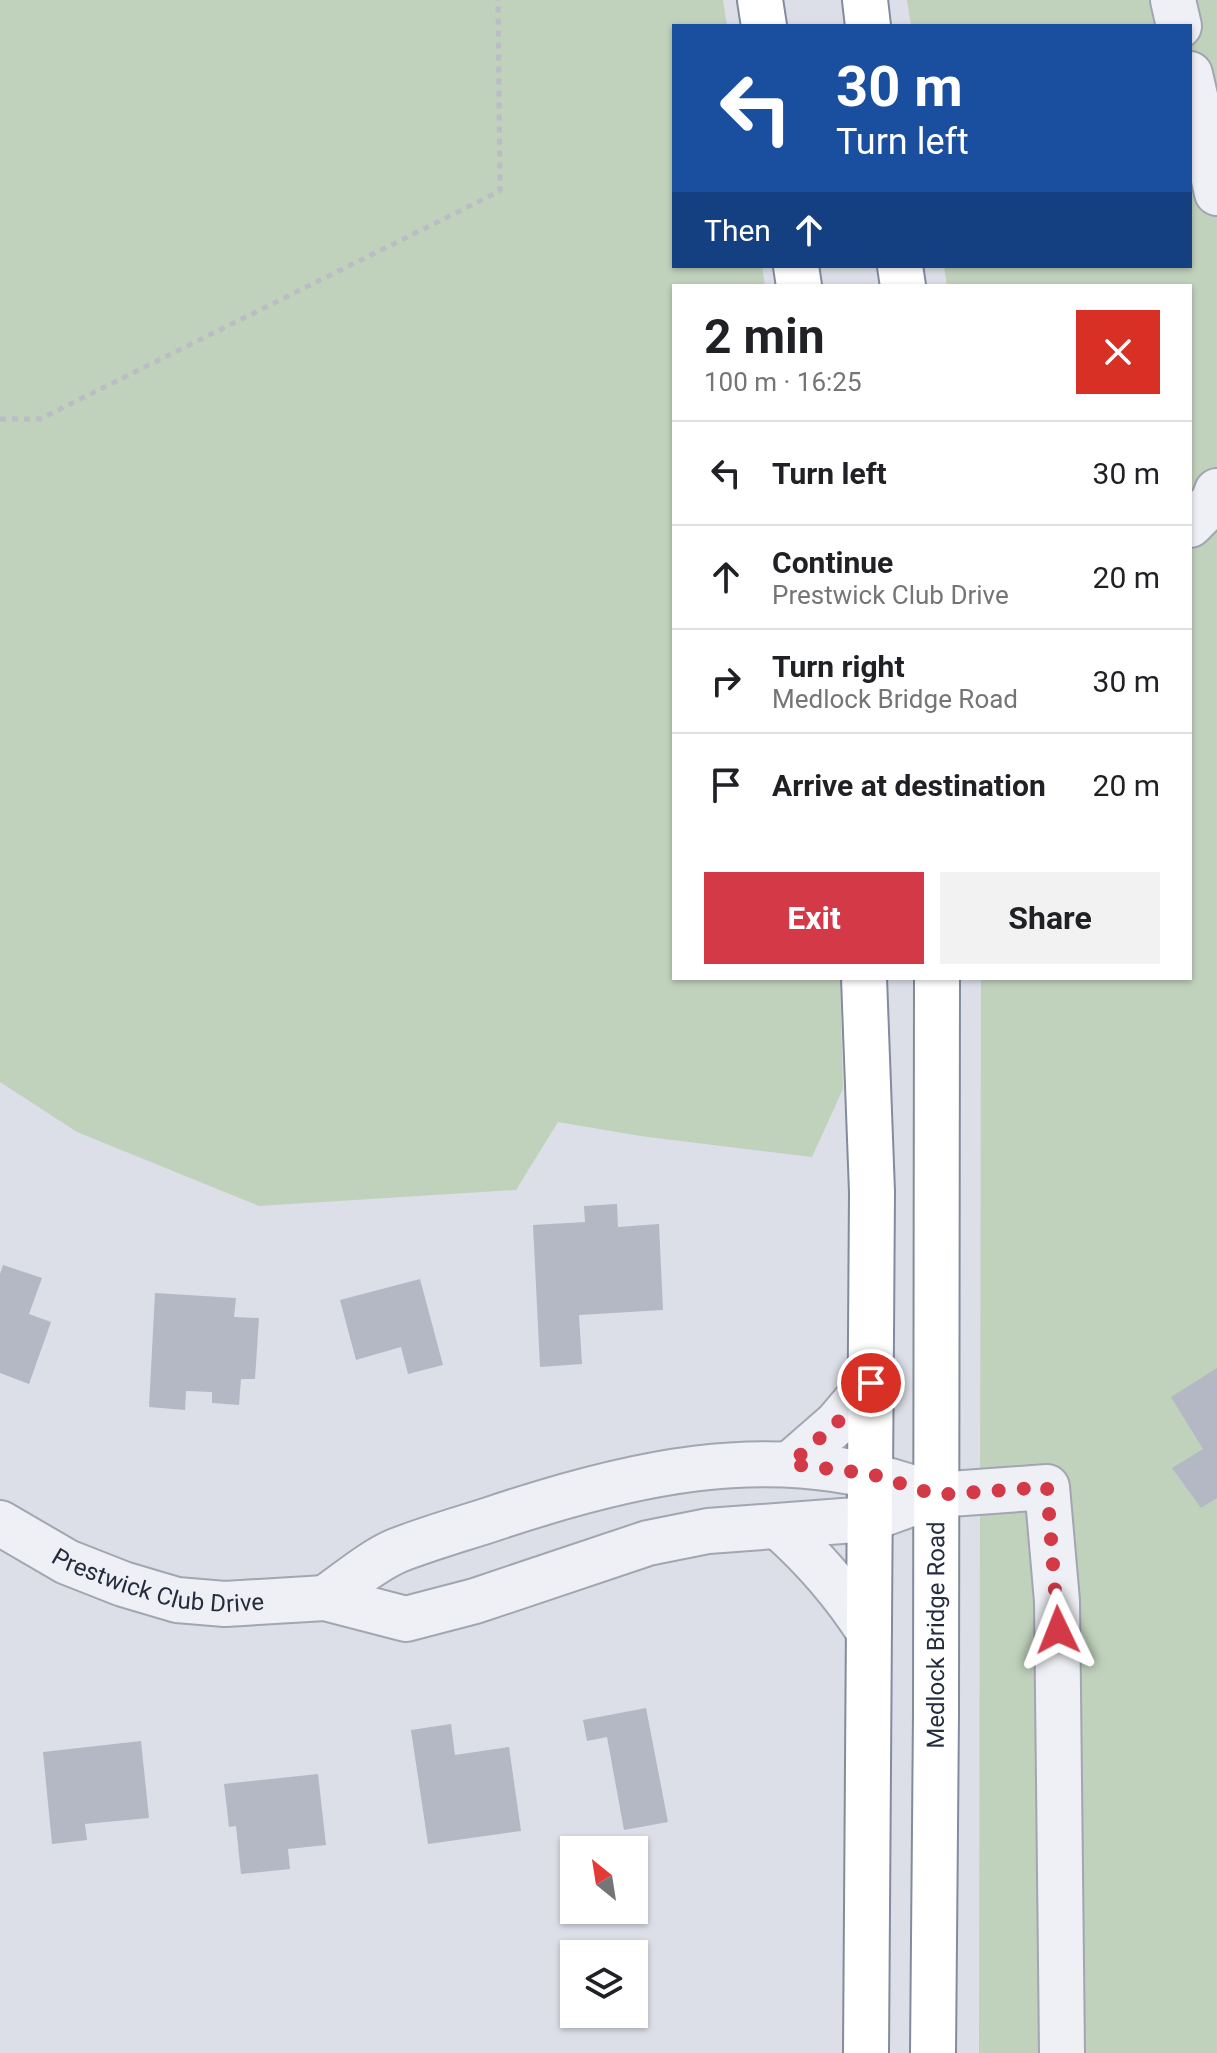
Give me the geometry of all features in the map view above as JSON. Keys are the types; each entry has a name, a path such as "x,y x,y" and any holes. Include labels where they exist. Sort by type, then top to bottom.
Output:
{"highway":[{"path":"760,0 764,24"},
{"path":"865,0 868,24"},
{"path":"864,980 872,1192 866,2053"},
{"name":"Medlock Bridge Road","path":"933,2053 937,980"}],"street":[{"path":"1173,0 1179,24"},
{"path":"1192,83 1217,193"},
{"path":"790,1464 837,1423 871,1383"},
{"path":"325,1598 394,1552 562,1496 635,1477 714,1466 790,1464 871,1474 936,1495 1047,1487 1057,1601 1062,2053"},
{"name":"Prestwick Club Drive","path":"0,1523 67,1562 123,1584 177,1600 225,1604 325,1598 406,1619 475,1601 648,1543 708,1531 869,1519 936,1495"},
{"path":"562,1496 586,1562"},
{"path":"778,1526 827,1572 869,1632"}],"path":[{"path":"0,419 40,419 500,191 498,0"}],"green space":[{"path":"0,0 723,0 727,24 672,24 672,268 762,268 765,284 672,284 672,980 840,980 843,1089 812,1157 640,1136 558,1122 516,1190 259,1206 77,1132 0,1082"},
{"path":"907,0 1217,0 1217,2053 979,2053 981,980 1192,980 1192,284 947,284 944,268 1192,268 1192,24 911,24"}],"building":[{"path":"617,1204 618,1227 659,1224 663,1310 579,1315 582,1364 540,1367 533,1225 585,1222 584,1206"},
{"path":"3,1265 42,1278 29,1314 51,1322 29,1384 0,1373 0,1274"},
{"path":"420,1279 443,1365 408,1374 401,1347 356,1360 340,1300"},
{"path":"155,1293 236,1298 234,1317 259,1318 255,1379 241,1379 239,1405 212,1403 212,1392 186,1391 185,1410 149,1407"},
{"path":"1217,1368 1217,1498 1201,1508 1172,1468 1203,1449 1171,1397"},
{"path":"646,1708 668,1822 624,1830 607,1737 587,1741 583,1720"},
{"path":"451,1724 455,1755 509,1747 521,1831 428,1844 411,1730"},
{"path":"141,1741 149,1818 85,1824 87,1840 52,1844 43,1752"},
{"path":"318,1774 326,1845 288,1849 290,1869 241,1874 236,1826 229,1827 224,1784"}],"route":[{"path":"871,1383 819,1441 790,1464 871,1474 936,1495 1047,1487 1058,1630"}]}
